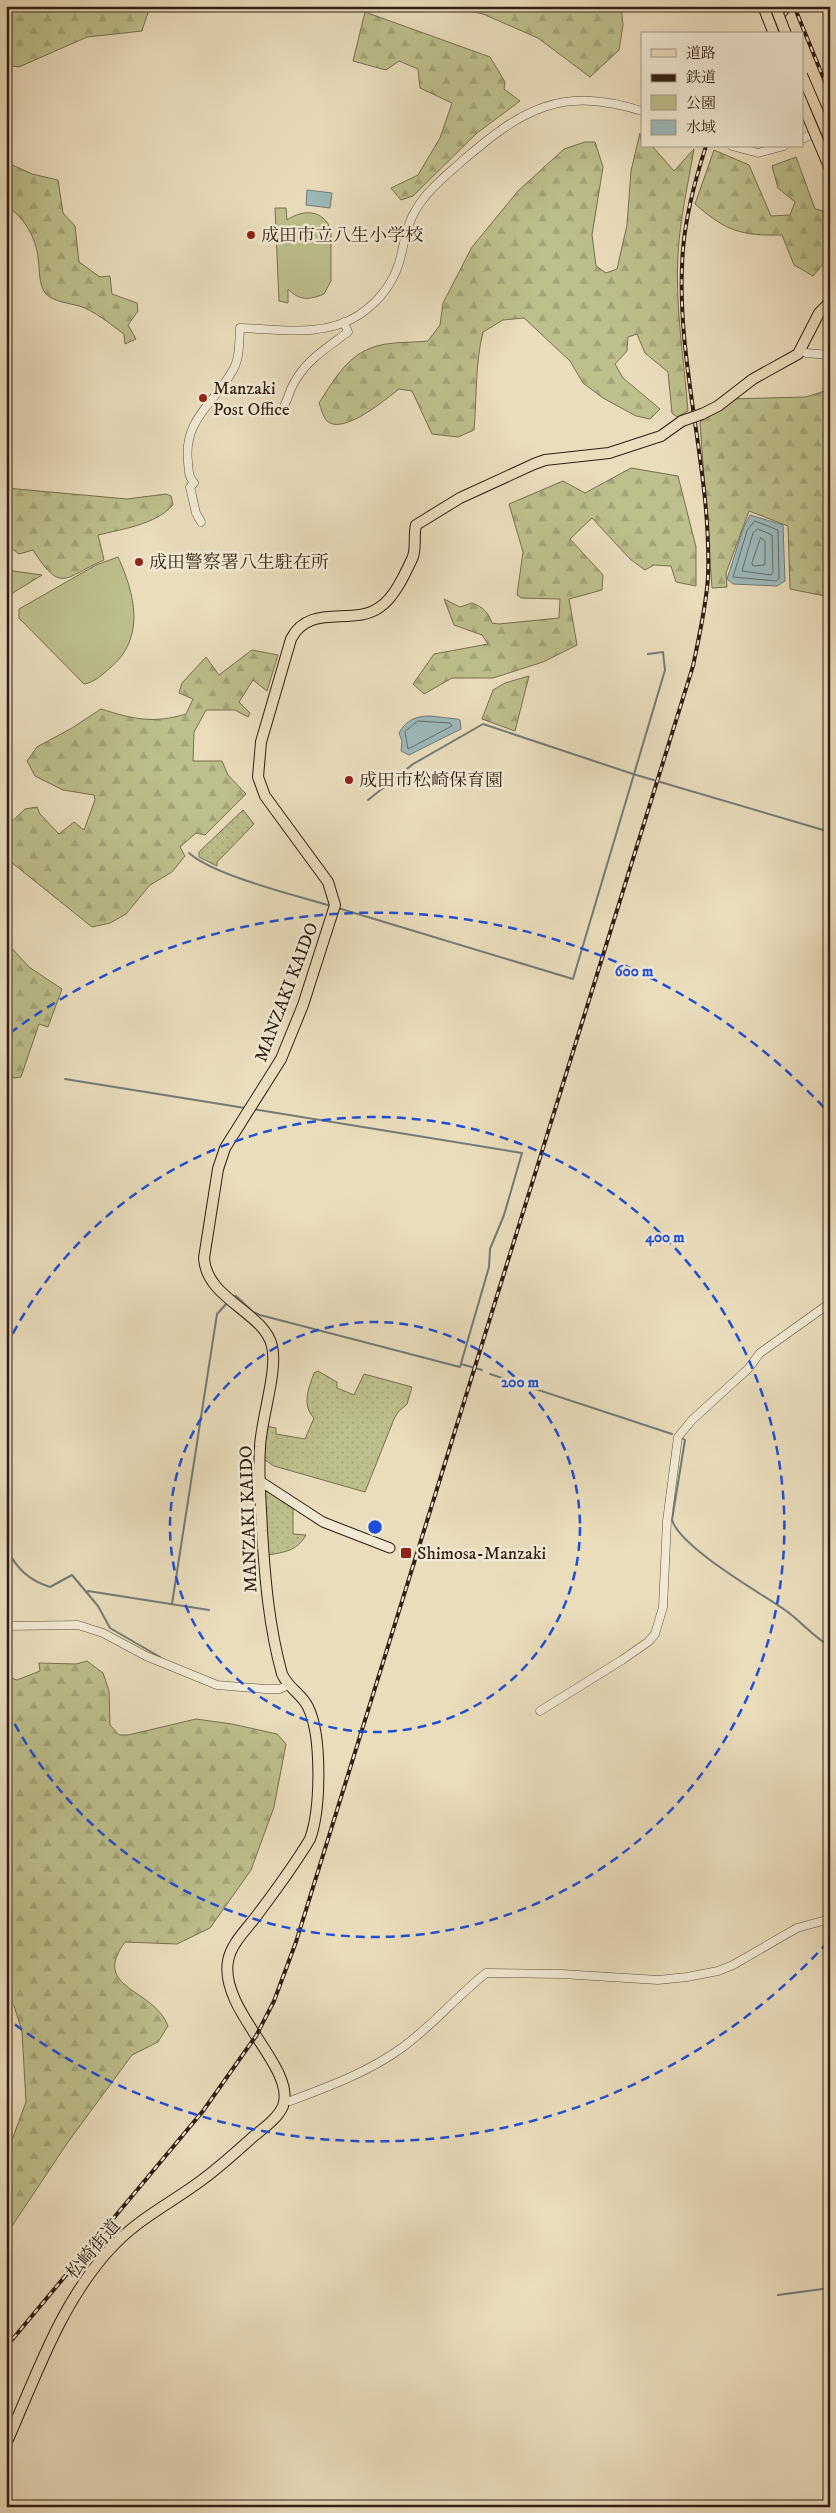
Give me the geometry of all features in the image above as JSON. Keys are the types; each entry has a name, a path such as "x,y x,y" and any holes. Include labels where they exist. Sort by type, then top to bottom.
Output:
{"main road":[{"path":"762,6 773,32"},
{"path":"775,6 785,32"},
{"path":"804,80 830,140"},
{"path":"804,108 830,169"},
{"path":"800,350 819,313 830,302"},
{"name":"MANZAKI KAIDO","path":"284,2101 284,2090 279,2074 235,2001 227,1968 232,1950 305,1846 315,1820 317,1756 311,1715 303,1699 288,1685 278,1659 267,1597 260,1481 261,1432 272,1369 271,1343 263,1330 216,1286 206,1272 204,1258 218,1169 225,1148 281,1059 302,1005 336,905 328,882 265,796 258,777 261,742 291,639 299,627 310,620 366,614 383,606 413,558 416,526 447,505 545,460 609,453 661,436 682,421 718,406 753,379 794,358 800,350"},
{"path":"260,1481 323,1522 390,1548"},
{"name":"松崎街道","path":"6,2444 44,2355 74,2297 94,2268 125,2233 156,2209 201,2181 243,2146 280,2112 284,2101"}],"street":[{"path":"201,522 196,513 190,487 194,483 189,478 187,454 189,432 206,405 234,369 239,351 240,328 323,329 344,322 372,306 390,283 399,264 412,216 427,194 502,127 542,107 574,101 609,102 641,111"},
{"path":"804,138 830,126"},
{"path":"739,148 758,153 777,148"},
{"path":"283,408 293,383 304,367 331,342 348,332 344,322"},
{"path":"800,350 806,353 830,355"},
{"path":"540,1711 622,1660 648,1642 655,1634 663,1606 666,1521 678,1437 692,1420 748,1369 760,1353 830,1303"},
{"path":"6,1626 78,1625 103,1633 153,1659 217,1685 265,1690 280,1689 288,1685"},
{"path":"284,2101 290,2101 354,2077 384,2060 416,2037 486,1974 562,1974 658,1980 687,1977 711,1973 733,1965 797,1928 829,1919"}],"green space":[{"path":"6,6 150,6 142,31 87,37 19,67 6,65"},
{"path":"443,6 621,6 623,25 619,50 590,77 538,38 483,14"},
{"path":"365,12 490,57 505,82 504,89 520,101 477,133 413,196 401,200 391,188 418,175 440,138 452,103 420,88 418,69 399,61 386,70 353,61"},
{"path":"640,133 641,148 654,148 674,171 694,149 680,228 677,274 688,411 677,417 672,413 668,372 645,353 637,334 628,337 627,351 615,364 623,378 660,409 650,419 636,416 603,398 583,383 570,361 524,318 503,320 483,332 477,368 474,430 458,437 432,434 412,391 399,389 354,420 343,424 334,424 327,421 319,403 341,371 354,358 362,352 378,346 392,343 428,341 440,325 443,303 472,247 518,191 564,149 585,142 595,142 603,167 592,235 596,266 606,273 617,269 627,225 631,171"},
{"path":"714,150 749,165 771,216 790,215 795,202 778,188 772,166 796,157 815,209 824,211 830,225 830,256 813,276 794,265 782,235 745,233 735,230 725,226 695,204"},
{"path":"6,162 32,174 58,180 63,213 75,226 79,262 100,277 110,276 112,294 137,303 138,311 128,325 136,339 125,344 124,334 96,314 79,306 57,301 49,297 43,290 35,242 23,221 6,206"},
{"path":"275,208 286,208 287,220 293,216 306,213 318,215 323,218 331,230 331,281 324,294 305,298 297,296 288,289 288,303 279,301"},
{"path":"825,391 830,392 830,597 790,589 788,526 749,511 726,573 727,587 712,588 700,422 728,399 806,397"},
{"path":"631,468 678,476 696,547 696,586 676,582 671,566 654,565 645,570 630,559 592,518 570,539 603,575 602,590 569,599 577,645 543,662 493,678 452,678 424,694 413,684 434,654 488,644 482,635 454,625 444,599 460,607 472,603 482,608 492,623 499,624 559,618 560,599 521,598 517,595 523,552 509,504 563,481 585,493"},
{"path":"6,488 127,499 166,494 171,496 173,505 166,512 148,522 98,535 104,560 64,578 51,573 33,550 19,554 6,544"},
{"path":"118,557 132,600 133,629 129,643 121,656 98,678 84,684 19,618 19,609 96,565"},
{"path":"6,570 42,575 6,597"},
{"path":"252,650 278,655 267,691 253,680 239,702 250,713 248,717 235,710 206,710 194,732 193,761 222,761 228,775 246,794 205,835 196,833 180,847 185,856 172,872 150,885 126,914 110,923 92,927 6,858 6,827 25,809 37,807 40,814 59,834 74,822 84,830 95,800 94,795 63,790 35,776 27,761 37,747 72,728 101,709 143,719 163,719 186,714 193,699 179,693 182,683 206,657 219,675"},
{"path":"529,676 515,731 482,719 493,690 505,683"},
{"path":"243,810 254,824 217,862 217,866 199,857 199,852"},
{"path":"6,942 29,967 62,989 48,1027 39,1024 21,1077 14,1078 6,1072"},
{"path":"318,1371 337,1382 337,1388 354,1395 364,1374 412,1387 407,1404 398,1412 394,1419 365,1492 274,1466 262,1458 266,1426 276,1428 276,1434 305,1439 314,1418 308,1407 307,1396 314,1373"},
{"path":"269,1491 293,1509 293,1534 306,1535 295,1548 268,1555 264,1492"},
{"path":"87,1661 103,1673 109,1691 110,1725 119,1735 128,1735 196,1719 232,1724 277,1734 286,1744 274,1807 251,1870 210,1928 177,1944 125,1942 116,1958 115,1970 128,1987 161,2013 168,2026 158,2042 132,2055 68,2142 6,2235 6,2147 12,2140 26,2102 22,2031 14,2006 6,1996 6,1676 17,1680 40,1671 39,1663 76,1664"}],"water":[{"path":"307,190 332,193 330,208 306,205"},
{"path":"750,515 783,525 785,581 777,586 733,584 727,579 743,529"},
{"path":"430,716 460,720 461,729 409,755 401,751 402,741 399,733 405,725 420,717"}],"waterway":[{"path":"338,908 573,979 665,670 663,652 648,654"},
{"path":"368,800 413,764 483,724 633,774 830,832"},
{"path":"189,853 201,861 236,877 331,906"},
{"path":"65,1079 245,1108"},
{"path":"233,1297 236,1296 253,1312 260,1315 460,1367 489,1267 490,1249 504,1215 522,1153 253,1109"},
{"path":"172,1604 217,1314 228,1302"},
{"path":"461,1364 482,1370"},
{"path":"490,1374 672,1434"},
{"path":"682,1438 685,1440 672,1520 678,1531 722,1569 785,1610 830,1646"},
{"path":"6,1547 23,1572 42,1584 50,1587 72,1575 98,1606 110,1628 160,1657"},
{"path":"87,1593 88,1591 209,1610"},
{"path":"778,2295 830,2288"}],"railway":[{"path":"771,32 792,6"},
{"path":"794,6 830,94"},
{"path":"6,2347 203,2111 256,2036 274,2001 296,1942 693,666 707,588 708,536 705,495 688,372 682,290 686,223 705,148"}],"place":[{"name":"成田市立八生小学校","path":"251,235"},
{"name":"Manzaki Post Office","path":"203,398"},
{"name":"成田警察署八生駐在所","path":"139,562"},
{"name":"成田市松崎保育園","path":"349,780"},
{"name":"Shimosa-Manzaki","path":"406,1553"}]}
